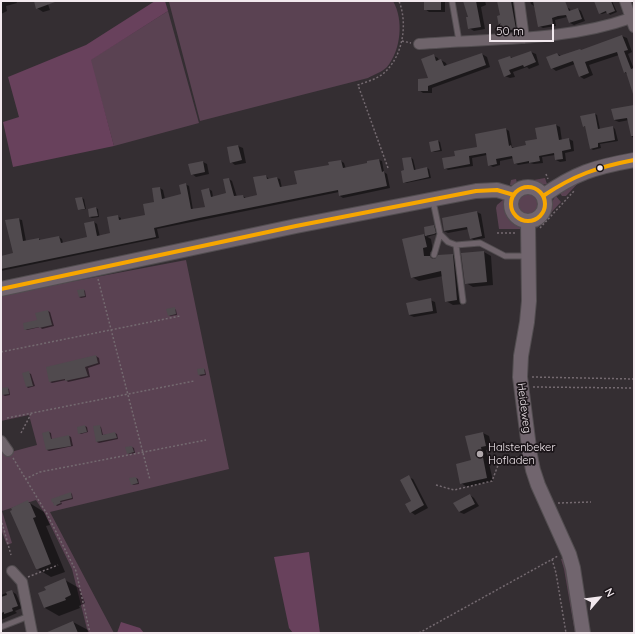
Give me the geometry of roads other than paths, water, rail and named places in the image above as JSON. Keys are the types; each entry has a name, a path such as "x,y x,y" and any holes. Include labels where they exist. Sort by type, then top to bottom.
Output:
{"street":[{"path":"519,1 524,38"},
{"path":"419,44 554,36 632,23 625,1"},
{"path":"543,196 562,183 583,172 604,165 634,160"},
{"path":"530,187 535,188 543,196 545,208 543,214 533,221 529,229 517,217 511,206 514,194 518,190 530,187"},
{"path":"1,289 181,252 296,226 488,189 502,190 514,194"},
{"name":"Heideweg","path":"529,229 529,301 522,356 521,382 530,455 533,470 547,506 569,554 573,568 584,633"},
{"path":"1,441 8,451"},
{"path":"12,571 22,582 32,633"}],"lane":[{"path":"452,1 459,41"},
{"path":"433,200 440,234 434,255"},
{"path":"440,234 448,242 456,245 480,243 505,256 528,256"},
{"path":"456,245 463,301"},
{"path":"1,627 29,616"}],"place":[{"name":"Halstenbeker Hofladen","path":"480,454"}]}
